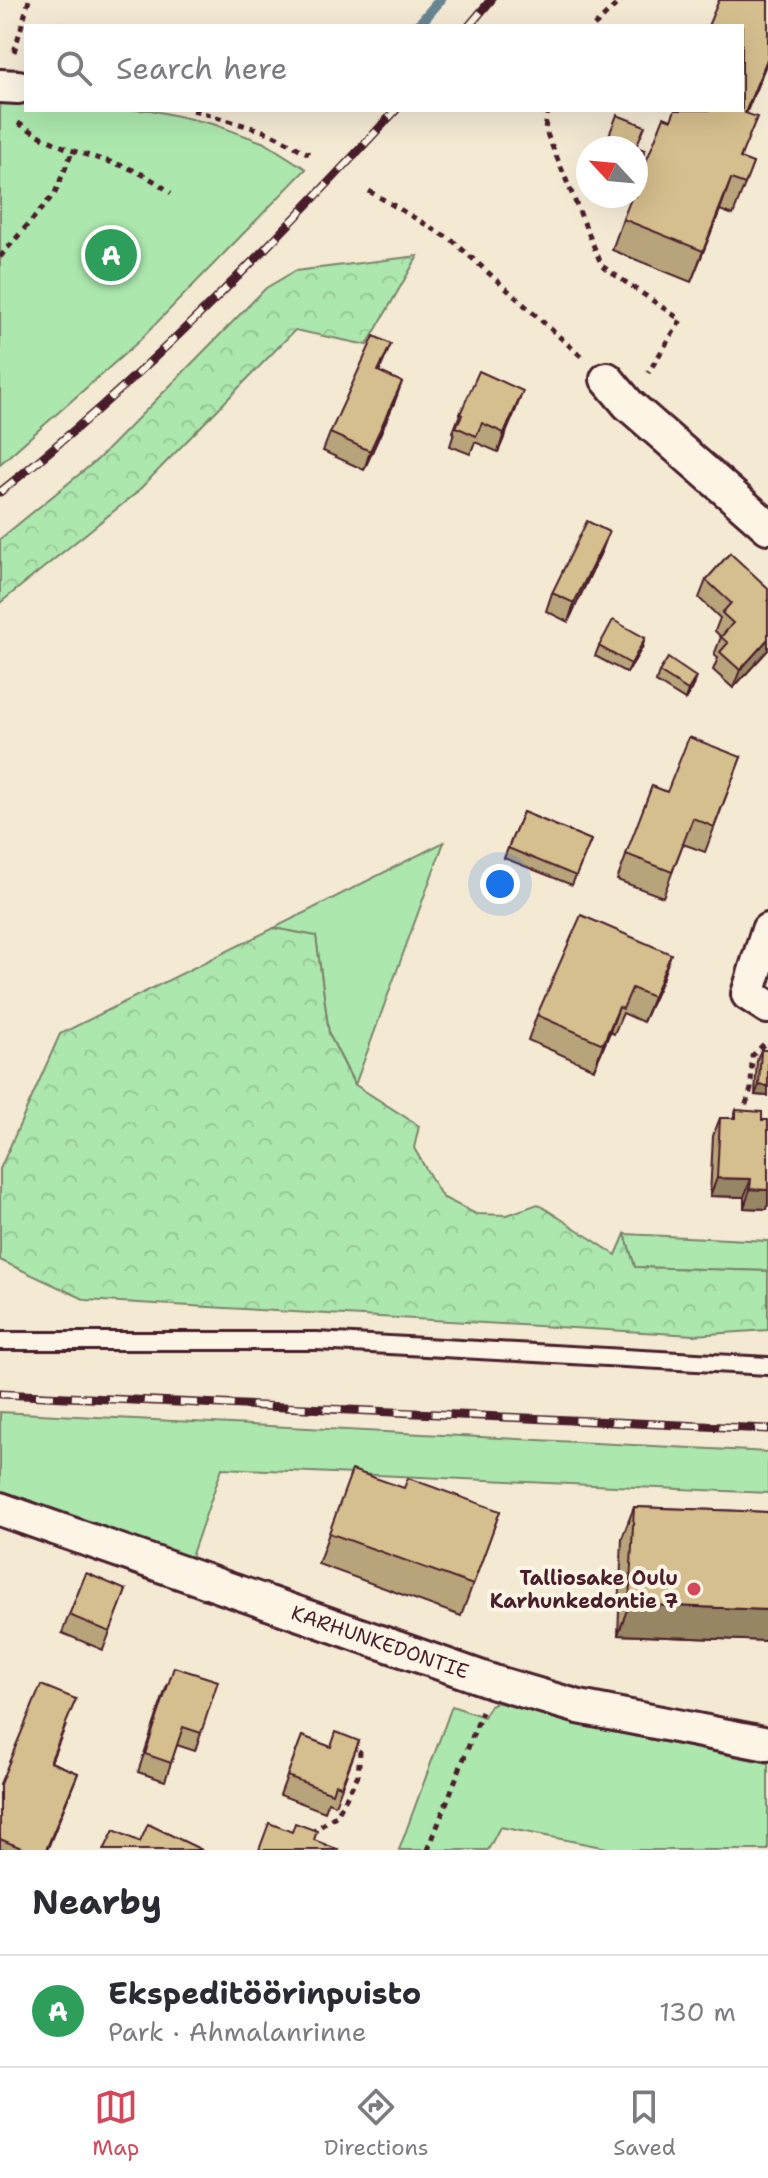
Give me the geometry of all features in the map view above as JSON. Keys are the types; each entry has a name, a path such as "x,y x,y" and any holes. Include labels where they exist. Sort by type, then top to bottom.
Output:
{"street":[{"path":"607,379 628,404 768,527"},
{"path":"768,930 748,994 768,1007"},
{"name":"KARHUNKEDONTIE","path":"0,1509 494,1682 579,1707 768,1744"}],"lane":[{"path":"0,1341 317,1341 768,1366"}],"path":[{"path":"10,78 29,0"},
{"path":"596,24 621,0"},
{"path":"200,112 270,133 309,154"},
{"path":"548,112 545,129 602,266 681,320 628,404"},
{"path":"11,119 73,150 150,176 171,193"},
{"path":"0,257 55,193 73,150"},
{"path":"369,191 452,240 607,379"},
{"path":"737,1129 751,1089 752,1056 768,1041"},
{"path":"428,1850 494,1682"},
{"path":"308,1835 337,1815 358,1775 360,1752 346,1744"}],"green space":[{"path":"0,95 24,98 24,112 160,112 213,124 265,143 306,169 138,342 0,464"},
{"path":"418,256 367,345 295,330 135,494 0,603 0,539 98,459 266,288 295,271"},
{"path":"444,842 355,1085 329,1034 316,936 274,928"},
{"path":"274,928 316,936 329,1034 354,1084 419,1126 414,1148 442,1197 476,1214 507,1215 538,1204 616,1255 625,1234 635,1267 768,1271 768,1330 694,1335 86,1300 0,1260 0,1169 60,1034"},
{"path":"625,1234 768,1241 768,1271 635,1267"},
{"path":"0,1412 768,1452 768,1493 222,1468 191,1557 0,1493"},
{"path":"496,1702 575,1724 768,1763 768,1850 617,1850 500,1827 488,1850 399,1850 452,1706 484,1717 490,1705"}],"building":[{"path":"719,0 768,0 768,57 745,113 757,117 740,158 753,163 745,184 731,179 703,251 623,219 627,208 648,208 648,157 664,117 671,120 674,112 744,112 744,24 709,24"},
{"path":"617,115 645,126 641,136 609,136"},
{"path":"374,336 391,344 378,371 402,382 370,451 330,433"},
{"path":"479,371 523,391 504,433 482,423 476,436 456,427"},
{"path":"587,521 609,532 574,603 552,593"},
{"path":"730,553 768,588 768,639 740,670 720,652 728,643 721,637 733,623 722,613 731,603 706,580"},
{"path":"613,620 645,638 631,664 599,646"},
{"path":"668,658 696,677 688,690 659,672"},
{"path":"689,737 741,757 714,827 693,818 672,872 626,854 652,786 667,792"},
{"path":"523,812 591,840 576,876 508,848"},
{"path":"581,915 671,954 653,997 632,988 623,1009 619,1007 603,1044 537,1015"},
{"path":"761,1050 768,1050 768,1086 759,1085"},
{"path":"736,1110 762,1112 762,1120 768,1120 768,1190 750,1189 751,1179 717,1178 720,1118 736,1118"},
{"path":"352,1470 404,1488 408,1478 500,1511 473,1585 329,1533"},
{"name":"Talliosake Oulu Karhunkedontie 7","path":"634,1507 768,1512 768,1610 629,1604"},
{"path":"86,1573 126,1590 110,1632 69,1615"},
{"path":"174,1667 218,1681 201,1733 183,1727 171,1763 145,1754"},
{"path":"41,1685 76,1699 50,1762 78,1773 46,1850 26,1850 0,1839 0,1784"},
{"path":"336,1732 359,1741 341,1786 335,1784 332,1793 287,1776 302,1736 331,1747"},
{"path":"269,1823 292,1832 295,1823 317,1831 314,1840 339,1850 259,1850"},
{"path":"148,1824 202,1850 104,1850 114,1830 140,1842"}],"waterway":[{"path":"420,24 440,0"}],"railway":[{"path":"471,24 491,0"},
{"path":"0,492 105,403 205,309 394,112"},
{"path":"0,1394 768,1429"}],"place":[{"name":"Ekspeditöörinpuisto","path":"111,255"},
{"name":"Talliosake Oulu Karhunkedontie 7","path":"694,1589"}]}
